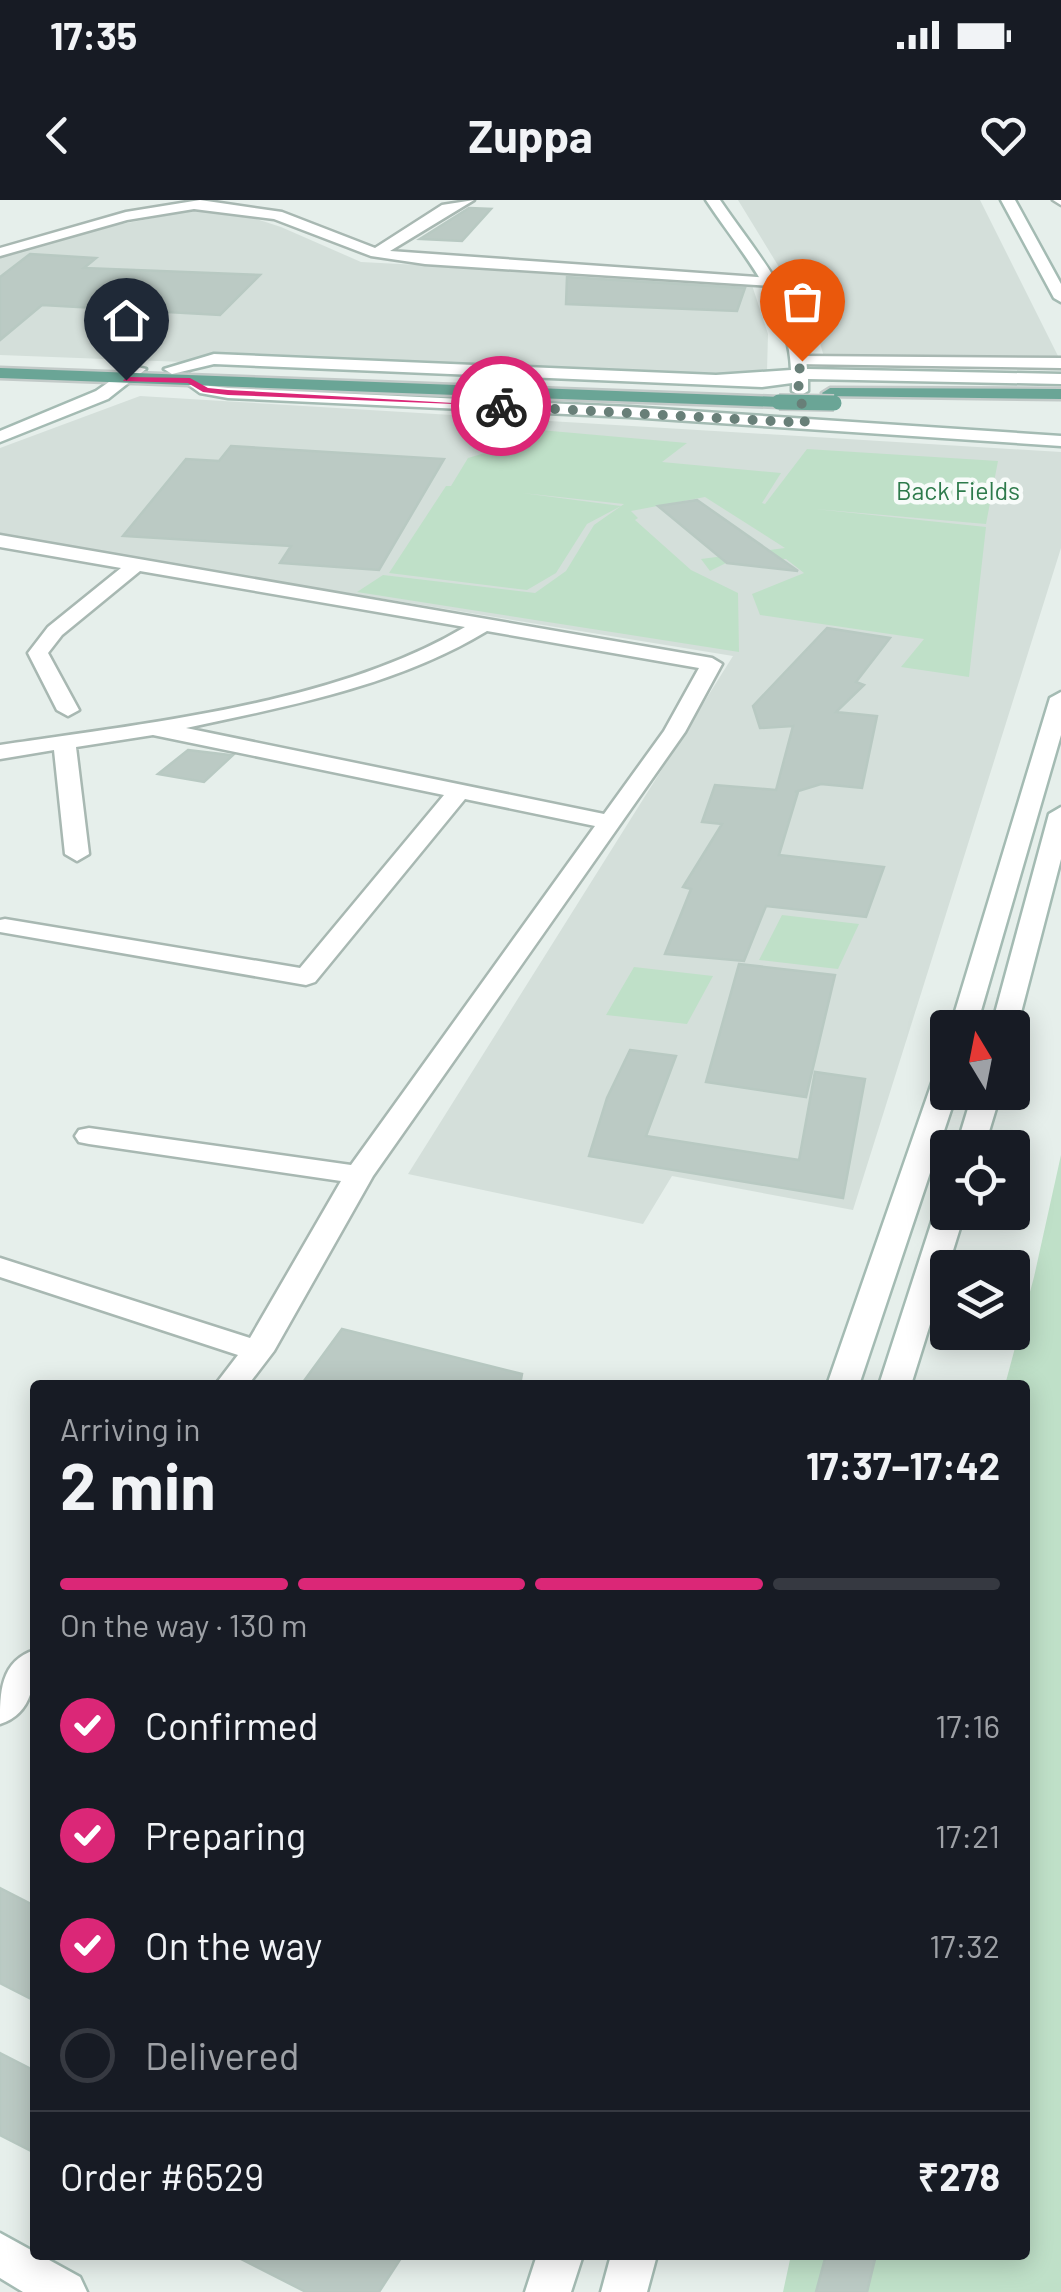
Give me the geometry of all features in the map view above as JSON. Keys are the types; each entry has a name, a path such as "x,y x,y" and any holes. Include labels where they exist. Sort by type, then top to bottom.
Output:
{"main road":[{"path":"0,365 96,374"},
{"path":"0,374 132,374 172,370 779,397"},
{"path":"132,374 190,380 779,397 1010,399 1061,404"},
{"path":"1010,399 1061,394"}],"street":[{"path":"376,253 447,208 467,200"},
{"path":"713,200 786,310 805,423"},
{"path":"1008,200 1061,298"},
{"path":"0,252 126,216 216,201"},
{"path":"194,205 277,216 376,253 425,260 770,282"},
{"path":"172,370 214,359 716,380 799,371 1061,363"},
{"path":"799,371 1061,379"},
{"path":"0,421 96,374"},
{"path":"0,437 102,395 132,374"},
{"path":"190,380 206,390 228,393 805,423 1061,441"},
{"path":"34,531 174,554"},
{"path":"0,541 712,664 674,732 360,1175 258,1350 235,1380"},
{"path":"68,710 38,652 55,631 137,564"},
{"path":"0,752 154,728 269,704 399,666 464,638 481,626"},
{"path":"967,1010 1061,698"},
{"path":"154,728 610,822"},
{"path":"64,742 77,854"},
{"path":"5,926 306,977 459,791"},
{"path":"1009,1010 1061,814"},
{"path":"845,1380 937,1110"},
{"path":"89,1136 360,1175"},
{"path":"897,1380 944,1230"},
{"path":"0,1267 258,1350"},
{"path":"16,1703 30,1674"},
{"path":"0,2254 64,2292"},
{"path":"548,2292 558,2260"},
{"path":"624,2292 633,2260"}],"shaded area":[{"path":"738,200 980,200 1058,356 824,357 815,326"},
{"path":"217,206 281,227 361,262 751,282 768,334 767,371 757,384 0,355 0,247"},
{"path":"140,396 1061,452 1061,548 853,1210 672,1176 643,1224 408,1174 733,656 0,536 0,448"}],"green space":[{"name":"Back Fields","path":"540,430 687,443 662,462 781,473 762,503 765,504 807,449 998,461 986,524 815,509 986,527 969,677 901,667 924,639 760,615 752,594 804,573 786,559 726,563 710,571 701,559 785,548 705,497 631,511 638,518 635,520 691,570 738,593 739,652 357,592 383,575 535,593 566,571 594,525 624,504 522,493 621,506 587,524 556,573 527,590 389,573 468,458 529,440"},
{"path":"782,915 859,924 838,969 759,960"},
{"path":"634,967 713,976 687,1024 606,1015"},
{"path":"1061,1155 1061,2292 783,2292 790,2260 1030,2260 1030,1380 1006,1380 1014,1350 1030,1350 1030,1292"}],"building":[{"path":"469,208 491,209 462,241 420,239"},
{"path":"30,254 96,258 84,268 260,275 220,315 42,305 0,340 0,277"},
{"path":"567,277 745,288 737,311 566,304"},
{"path":"231,446 444,459 379,570 280,563 291,546 123,536 186,459 219,461"},
{"path":"697,500 798,571 727,563 658,506"},
{"path":"827,628 890,638 856,682 864,685 836,712 877,716 862,788 821,784 795,792 779,855 884,867 866,917 766,906 744,961 665,954 691,889 683,887 722,824 702,822 715,785 776,790 793,726 760,728 753,706"},
{"path":"188,750 233,755 204,782 158,774"},
{"path":"739,964 835,975 806,1097 706,1082"},
{"path":"630,1050 676,1056 646,1136 799,1160 815,1072 865,1079 843,1198 589,1156 607,1098"},
{"path":"342,1329 522,1374 521,1380 305,1380"},
{"path":"0,1888 30,1903 30,1998 0,1983"},
{"path":"0,2053 30,2068 30,2150 0,2135"},
{"path":"243,2260 400,2260 379,2292 306,2292"},
{"path":"825,2260 875,2260 867,2292 816,2292"}],"way so far":[{"path":"501,406 805,423 797,377 802,361"}],"route":[{"path":"126,380 190,380 199,388 228,393 501,406"}]}
